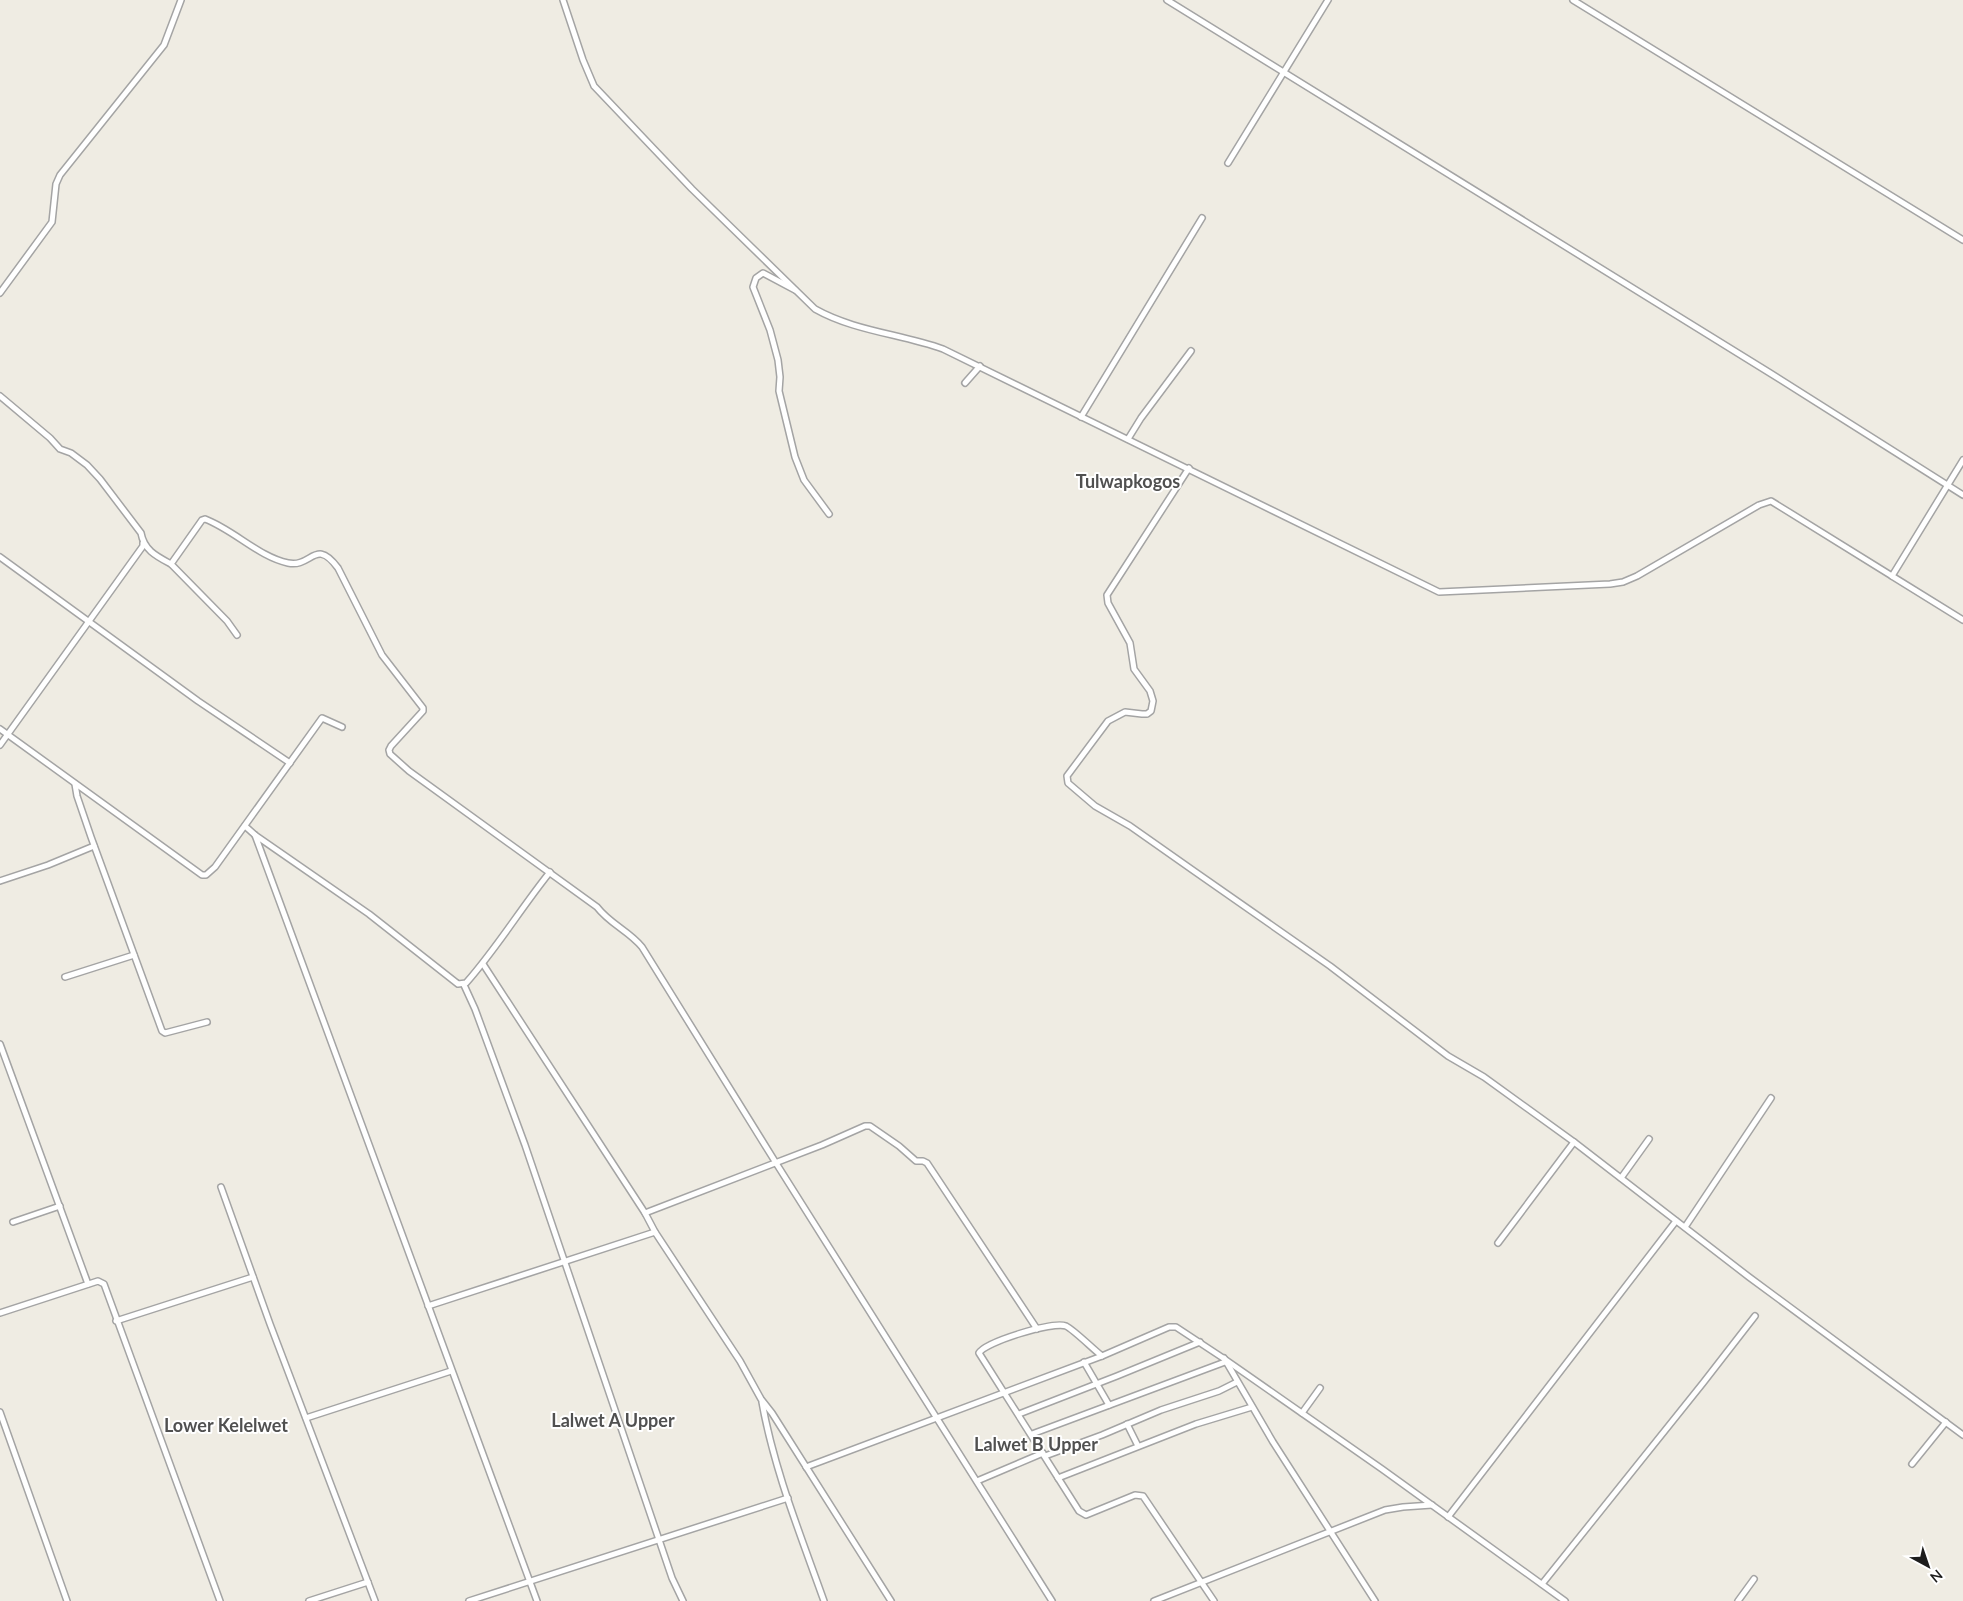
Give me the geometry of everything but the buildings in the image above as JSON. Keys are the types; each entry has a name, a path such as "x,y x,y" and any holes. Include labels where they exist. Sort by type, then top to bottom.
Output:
{"street":[{"path":"0,293 52,222 56,184 60,175 164,45 181,0"},
{"path":"563,0 583,60 594,86 692,190 815,309 857,326 920,341 980,366 1081,417 1189,468 1378,564 1439,592 1541,588 1623,582 1637,576 1759,505 1771,501 1963,620"},
{"path":"1167,0 1770,373 1963,495"},
{"path":"1228,163 1328,0"},
{"path":"1573,0 1963,240"},
{"path":"1081,417 1202,218"},
{"path":"797,291 763,273 756,278 753,287 770,330 778,360 779,391 795,457 804,480 829,514"},
{"path":"1128,439 1141,418 1191,351"},
{"path":"966,383 980,366"},
{"path":"0,396 50,438 60,449 71,453 100,479 141,533 143,543 143,546 0,744"},
{"path":"1892,576 1963,460"},
{"path":"1189,468 1107,595 1108,603 1130,643 1134,669 1150,691 1153,701 1151,711 1147,714 1125,712 1108,721 1067,776 1068,783 1095,806 1130,826 1337,972 1448,1056 1484,1077 1574,1142 1750,1277 1963,1434"},
{"path":"171,564 194,529 205,519 221,526 276,560 296,564 319,554 329,556 338,568 386,662 423,708 388,750 390,754 409,771 597,907 605,917 632,936 642,947 1052,1601"},
{"path":"143,543 152,553 171,564 237,635"},
{"path":"0,556 198,701 290,764"},
{"path":"0,730 202,875 206,875 215,868 322,718 342,727"},
{"path":"75,784 77,796 94,846 162,1031 165,1033 207,1022"},
{"path":"245,826 255,835 369,914 458,984 464,985"},
{"path":"255,835 537,1601"},
{"path":"0,882 94,846"},
{"path":"464,985 483,964 550,872"},
{"path":"65,976 134,955"},
{"path":"483,964 645,1213 655,1232 740,1362 761,1399 891,1601"},
{"path":"464,985 475,1009 518,1127 672,1578 683,1601"},
{"path":"0,1044 88,1284"},
{"path":"1685,1227 1771,1098"},
{"path":"645,1213 822,1145 865,1126 870,1126 916,1161 928,1163 1037,1329"},
{"path":"1621,1178 1649,1139"},
{"path":"1498,1243 1574,1142"},
{"path":"221,1187 375,1601"},
{"path":"14,1222 60,1206"},
{"path":"1448,1517 1676,1221"},
{"path":"428,1306 655,1232"},
{"path":"116,1321 253,1277"},
{"path":"0,1314 98,1281 104,1284 220,1601"},
{"path":"1542,1584 1704,1384 1755,1316"},
{"path":"1102,1356 1066,1326 1051,1325 986,1347 980,1351 1076,1507 1086,1515 1135,1494 1143,1496 1214,1601"},
{"path":"806,1467 1004,1391 1102,1356 1169,1327 1180,1328 1565,1601"},
{"path":"1019,1414 1200,1342"},
{"path":"1224,1360 1375,1601"},
{"path":"1032,1434 1224,1360"},
{"path":"1084,1362 1109,1405"},
{"path":"306,1418 451,1371"},
{"path":"977,1481 1102,1435 1161,1410 1219,1391 1237,1382"},
{"path":"1302,1413 1320,1388"},
{"path":"761,1399 788,1498 824,1601"},
{"path":"1058,1478 1196,1424 1252,1407"},
{"path":"0,1412 67,1601"},
{"path":"1912,1464 1946,1422"},
{"path":"1126,1424 1138,1446"},
{"path":"469,1601 788,1498"},
{"path":"1154,1601 1385,1510 1432,1505"},
{"path":"1738,1601 1754,1579"},
{"path":"309,1601 368,1582"}],"district":[{"name":"Tulwapkogos","path":"1128,481"},
{"name":"Lalwet A Upper","path":"613,1420"},
{"name":"Lower Kelelwet","path":"226,1425"},
{"name":"Lalwet B Upper","path":"1036,1444"}]}
